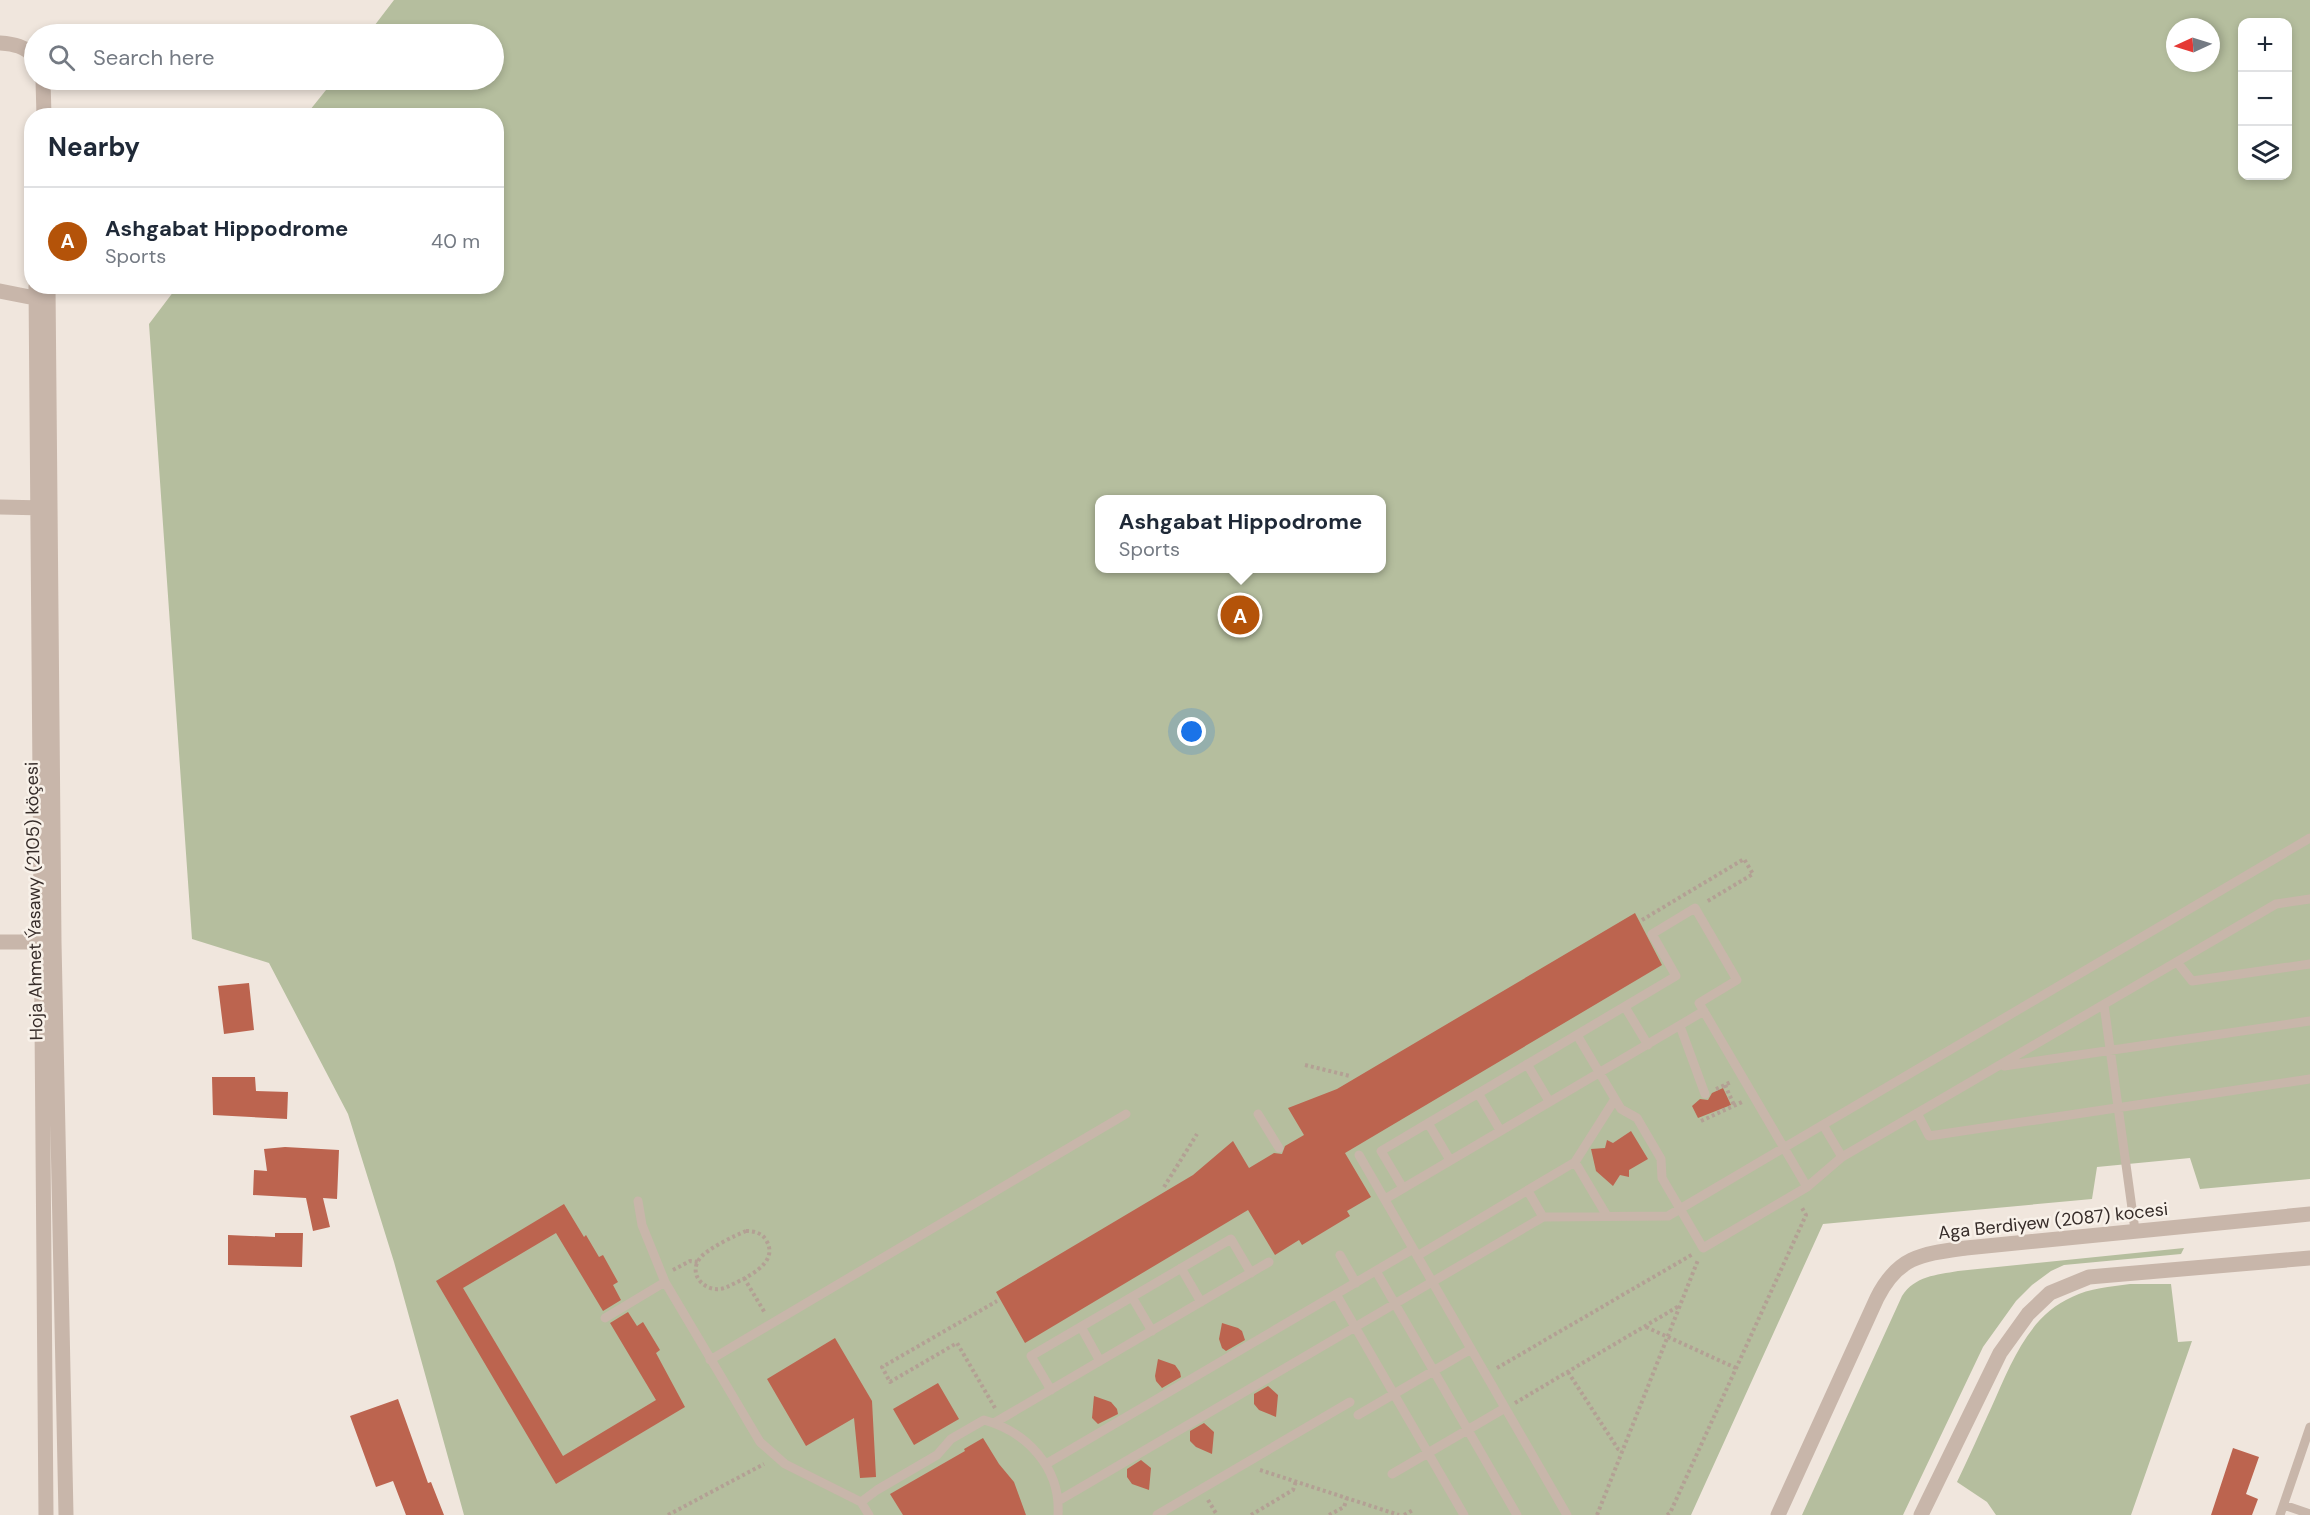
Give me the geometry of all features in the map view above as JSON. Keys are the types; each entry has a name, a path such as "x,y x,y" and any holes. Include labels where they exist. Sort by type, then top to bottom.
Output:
{"street":[{"path":"0,43 14,44 24,48"},
{"path":"37,90 37,108"},
{"path":"43,90 44,108"},
{"path":"0,291 24,292"},
{"name":"Hoja Ahmet Ýasawy (2105) köçesi","path":"42,294 47,942 46,1515"},
{"path":"0,507 43,508"},
{"path":"0,942 47,942"},
{"name":"Hoja Ahmet Ýasawy (2105) köçesi","path":"47,942 66,1515"},
{"name":"Aga Berdiyew (2087) kocesi","path":"1778,1515 1877,1298 1892,1273 1902,1264 1921,1256 1956,1249 2310,1214"},
{"path":"1921,1515 2000,1353 2028,1314 2050,1293 2089,1277 2310,1258"}],"lane":[{"path":"1058,1501 1543,1217 1668,1216 2310,838"},
{"path":"1577,1035 1621,1109 1637,1118 1643,1128 1661,1160 1662,1178 1703,1248 1808,1187 1842,1157 2276,904 2310,899"},
{"path":"1403,1188 1382,1151 1676,976 1652,934 1695,908 1737,980 1699,1003 1808,1187"},
{"path":"2177,962 2192,981 2310,964"},
{"path":"2104,1005 2135,1230"},
{"path":"1625,1006 1648,1045"},
{"path":"1384,1199 1704,1011"},
{"path":"1997,1067 2310,1021"},
{"path":"1680,1026 1705,1094"},
{"path":"1527,1064 1549,1101"},
{"path":"1917,1113 1929,1136 2310,1079"},
{"path":"1478,1093 1500,1131"},
{"path":"1046,1464 1376,1271 1415,1253 1528,1191 1575,1162 1615,1099"},
{"path":"710,1360 1126,1114"},
{"path":"1258,1114 1279,1148"},
{"path":"1428,1123 1450,1160"},
{"path":"1823,1125 1842,1157"},
{"path":"1359,1155 1567,1515"},
{"path":"1575,1162 1607,1216"},
{"path":"1528,1191 1543,1217"},
{"path":"638,1201 642,1225 663,1279 760,1442 775,1457 861,1502 869,1515"},
{"path":"1051,1390 1031,1356 1081,1326 1231,1239 1251,1273"},
{"path":"1340,1255 1356,1283"},
{"path":"997,1421 1269,1262"},
{"path":"1181,1268 1201,1302"},
{"path":"1376,1271 1517,1515"},
{"path":"605,1318 663,1279"},
{"path":"1336,1294 1464,1515"},
{"path":"1132,1297 1152,1331"},
{"path":"1081,1326 1100,1361"},
{"path":"1358,1415 1471,1349"},
{"path":"1157,1515 1350,1402"},
{"path":"1392,1474 1505,1408"},
{"path":"861,1502 937,1455 951,1439 984,1420 997,1421 1033,1447 1046,1464 1054,1482 1058,1515"},
{"path":"2280,1515 2310,1427"},
{"path":"2284,1505 2310,1514"}],"path":[{"path":"1642,920 1744,859 1753,874 1695,908"},
{"path":"1305,1065 1350,1076"},
{"path":"1725,1085 1734,1105"},
{"path":"1701,1121 1754,1096"},
{"path":"1164,1186 1197,1134"},
{"path":"1667,1515 1670,1513 1806,1215 1795,1195"},
{"path":"752,1231 767,1241 770,1253 764,1265 744,1278 720,1290 708,1288 699,1280 696,1268 707,1252 739,1234 752,1231"},
{"path":"1597,1515 1703,1248"},
{"path":"1486,1375 1703,1248"},
{"path":"663,1279 687,1263 698,1262"},
{"path":"744,1278 771,1324"},
{"path":"997,1301 882,1368 891,1382 957,1343 997,1421"},
{"path":"1505,1408 1680,1306"},
{"path":"1646,1326 1736,1368"},
{"path":"1568,1372 1618,1449 1622,1451"},
{"path":"668,1515 775,1457"},
{"path":"1252,1460 1257,1469 1399,1515"},
{"path":"1251,1515 1293,1490 1296,1481"},
{"path":"1329,1515 1344,1507 1347,1498"},
{"path":"1404,1515 1413,1510"}],"green space":[{"path":"394,0 2310,0 2310,1179 2200,1189 2190,1158 2097,1167 2092,1199 1823,1224 1691,1515 464,1515 394,1262 348,1114 269,963 192,939 149,324 172,294 504,294 504,108 312,108 326,90 504,90 504,24 376,24"},
{"path":"2184,1248 2181,1254 2064,1265 2051,1271 2032,1285 2016,1301 1983,1347 1903,1515 1802,1515 1902,1296 1913,1284 1920,1280 1958,1271"},
{"path":"2130,1284 2171,1284 2178,1342 2192,1341 2131,1515 1996,1515 1987,1502 1957,1482 2022,1344 2043,1316 2057,1305 2079,1294"}],"building":[{"path":"1635,913 1662,965 1345,1153 1371,1197 1347,1211 1350,1216 1302,1245 1299,1240 1275,1255 1248,1210 1025,1343 996,1292 1193,1175 1233,1141 1249,1168 1274,1153 1282,1154 1285,1146 1304,1135 1288,1108 1337,1089"},
{"path":"249,983 254,1030 224,1034 218,986"},
{"path":"212,1077 255,1077 256,1091 288,1092 287,1119 213,1115"},
{"path":"1723,1088 1731,1105 1698,1118 1692,1106 1700,1099 1708,1100 1712,1093"},
{"path":"1631,1131 1648,1159 1629,1170 1629,1177 1620,1175 1613,1186 1596,1171 1591,1149 1605,1148 1607,1140 1613,1143"},
{"path":"285,1147 339,1150 337,1199 323,1198 330,1227 313,1231 306,1198 253,1195 254,1170 267,1171 264,1149"},
{"path":"564,1204 599,1257 603,1255 618,1282 613,1285 621,1300 603,1311 556,1233 463,1288 563,1456 656,1400 610,1323 628,1312 637,1326 643,1322 660,1350 656,1353 685,1407 556,1484 436,1281"},
{"path":"275,1233 303,1233 302,1267 228,1265 228,1235 275,1237"},
{"path":"1222,1323 1238,1328 1242,1331 1245,1340 1226,1351 1222,1348 1219,1339"},
{"path":"835,1338 872,1401 876,1477 860,1478 854,1418 806,1446 767,1379"},
{"path":"1158,1359 1175,1365 1181,1377 1162,1388 1155,1376"},
{"path":"938,1383 959,1419 914,1445 893,1409"},
{"path":"1268,1386 1278,1395 1276,1417 1259,1410 1254,1404 1254,1394"},
{"path":"1094,1396 1111,1402 1118,1414 1098,1424 1092,1418"},
{"path":"398,1399 428,1483 431,1482 444,1515 406,1515 393,1481 376,1487 350,1416"},
{"path":"1204,1423 1214,1432 1212,1454 1196,1447 1190,1441 1190,1431"},
{"path":"983,1438 999,1464 1014,1482 1026,1515 903,1515 890,1494 965,1451 964,1449"},
{"path":"2233,1448 2259,1457 2246,1494 2258,1499 2252,1515 2211,1515"},
{"path":"1141,1460 1151,1468 1149,1490 1132,1484 1127,1477 1127,1469"}],"place":[{"name":"Ashgabat Hippodrome","path":"1240,615"}]}
